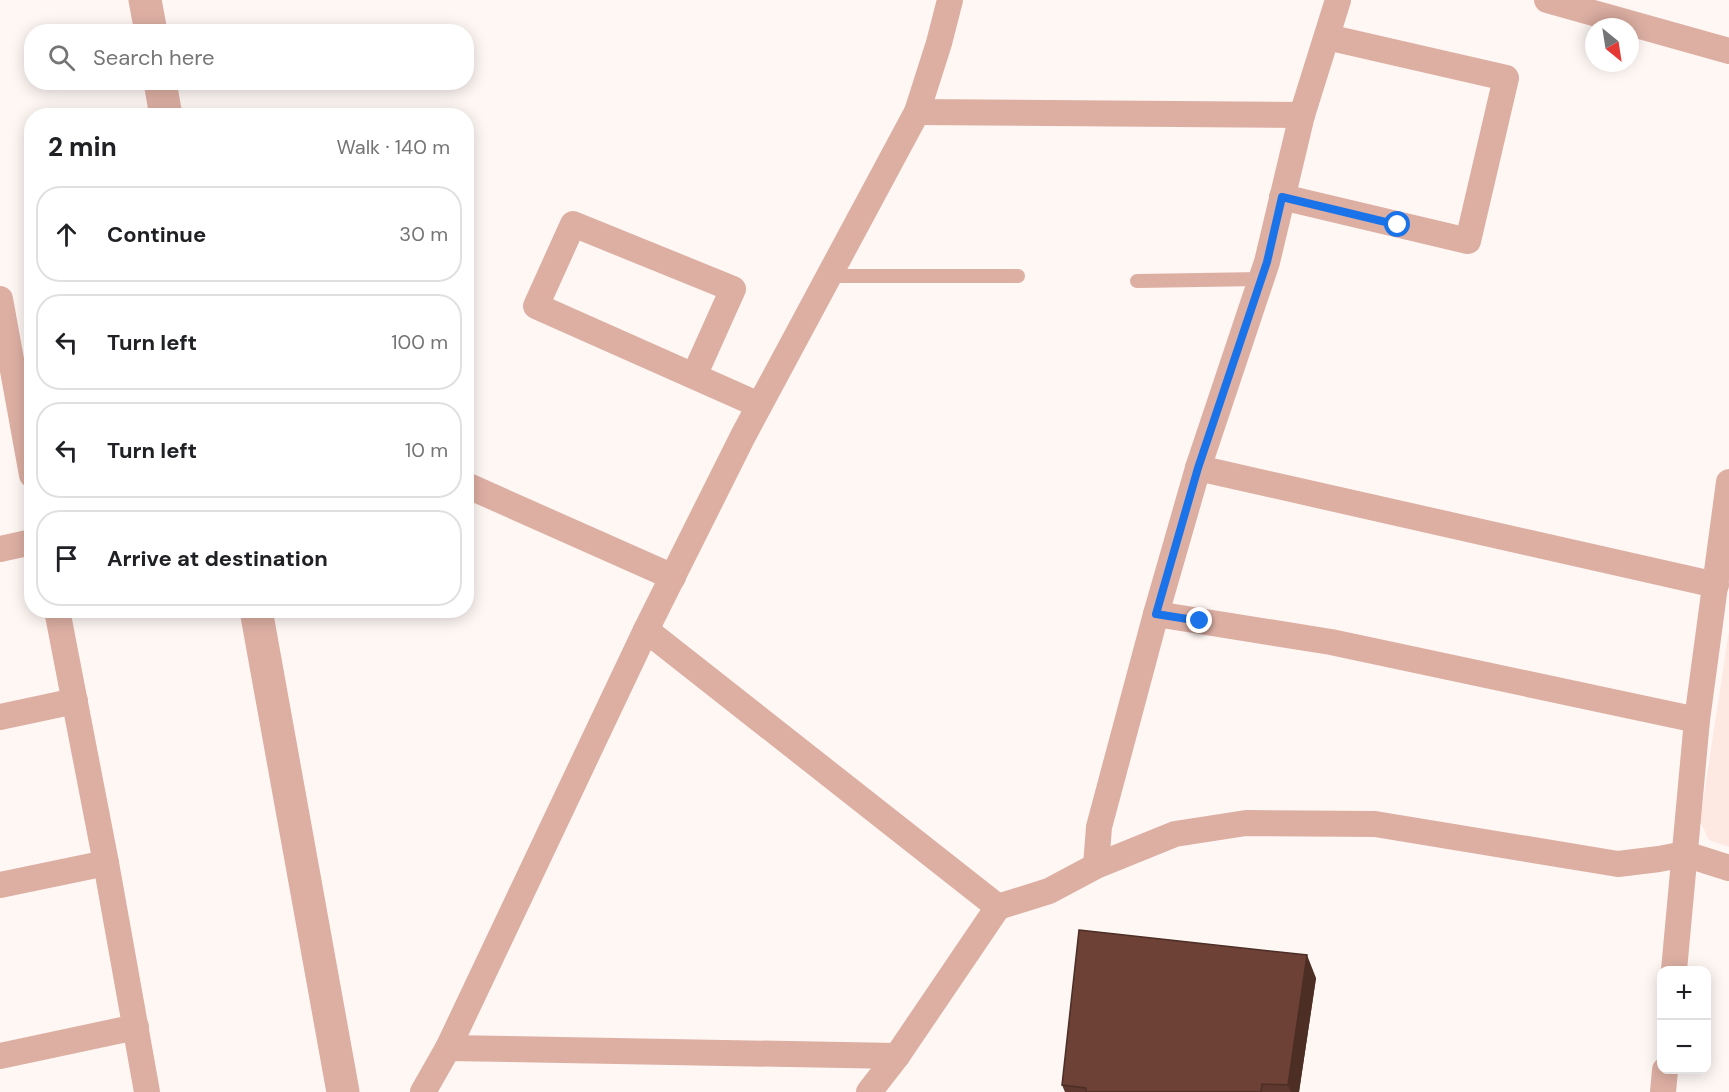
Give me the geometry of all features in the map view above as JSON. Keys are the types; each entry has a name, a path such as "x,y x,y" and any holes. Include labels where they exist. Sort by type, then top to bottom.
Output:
{"street":[{"path":"145,0 150,24"},
{"path":"423,1092 448,1048 646,630 759,405 917,112 950,0"},
{"path":"1096,866 1099,827 1156,614 1198,468 1267,262 1302,115 1338,0"},
{"path":"1546,0 1729,51"},
{"path":"1282,197 1468,241 1506,78 1327,37"},
{"path":"161,90 165,108"},
{"path":"917,112 1302,115"},
{"path":"694,376 733,289 573,224 536,306 759,405"},
{"path":"0,299 14,355 24,421"},
{"path":"1198,468 1716,585"},
{"path":"1674,966 1697,720 1729,482"},
{"path":"474,490 673,577"},
{"path":"0,549 24,544"},
{"path":"1156,614 1331,642 1697,720"},
{"path":"59,618 147,1092"},
{"path":"257,618 343,1092"},
{"path":"646,630 998,907"},
{"path":"0,717 75,701"},
{"path":"869,1092 897,1056 998,907 1049,891 1096,866 1175,834 1246,823 1375,824 1618,864 1659,860 1685,854 1729,868"},
{"path":"0,885 106,863"},
{"path":"0,1056 136,1027"},
{"path":"448,1048 897,1056"},
{"path":"1663,1092 1665,1074"}],"lane":[{"path":"828,276 1018,276"},
{"path":"1137,281 1261,279"}],"shaded area":[{"path":"1729,631 1729,847 1709,840 1700,821"}],"building":[{"path":"1079,930 1307,955 1288,1085 1262,1084 1261,1092 1086,1092 1086,1088 1062,1085"}],"route":[{"path":"1200,621 1156,614 1198,468 1267,262 1282,197 1398,225"}]}
